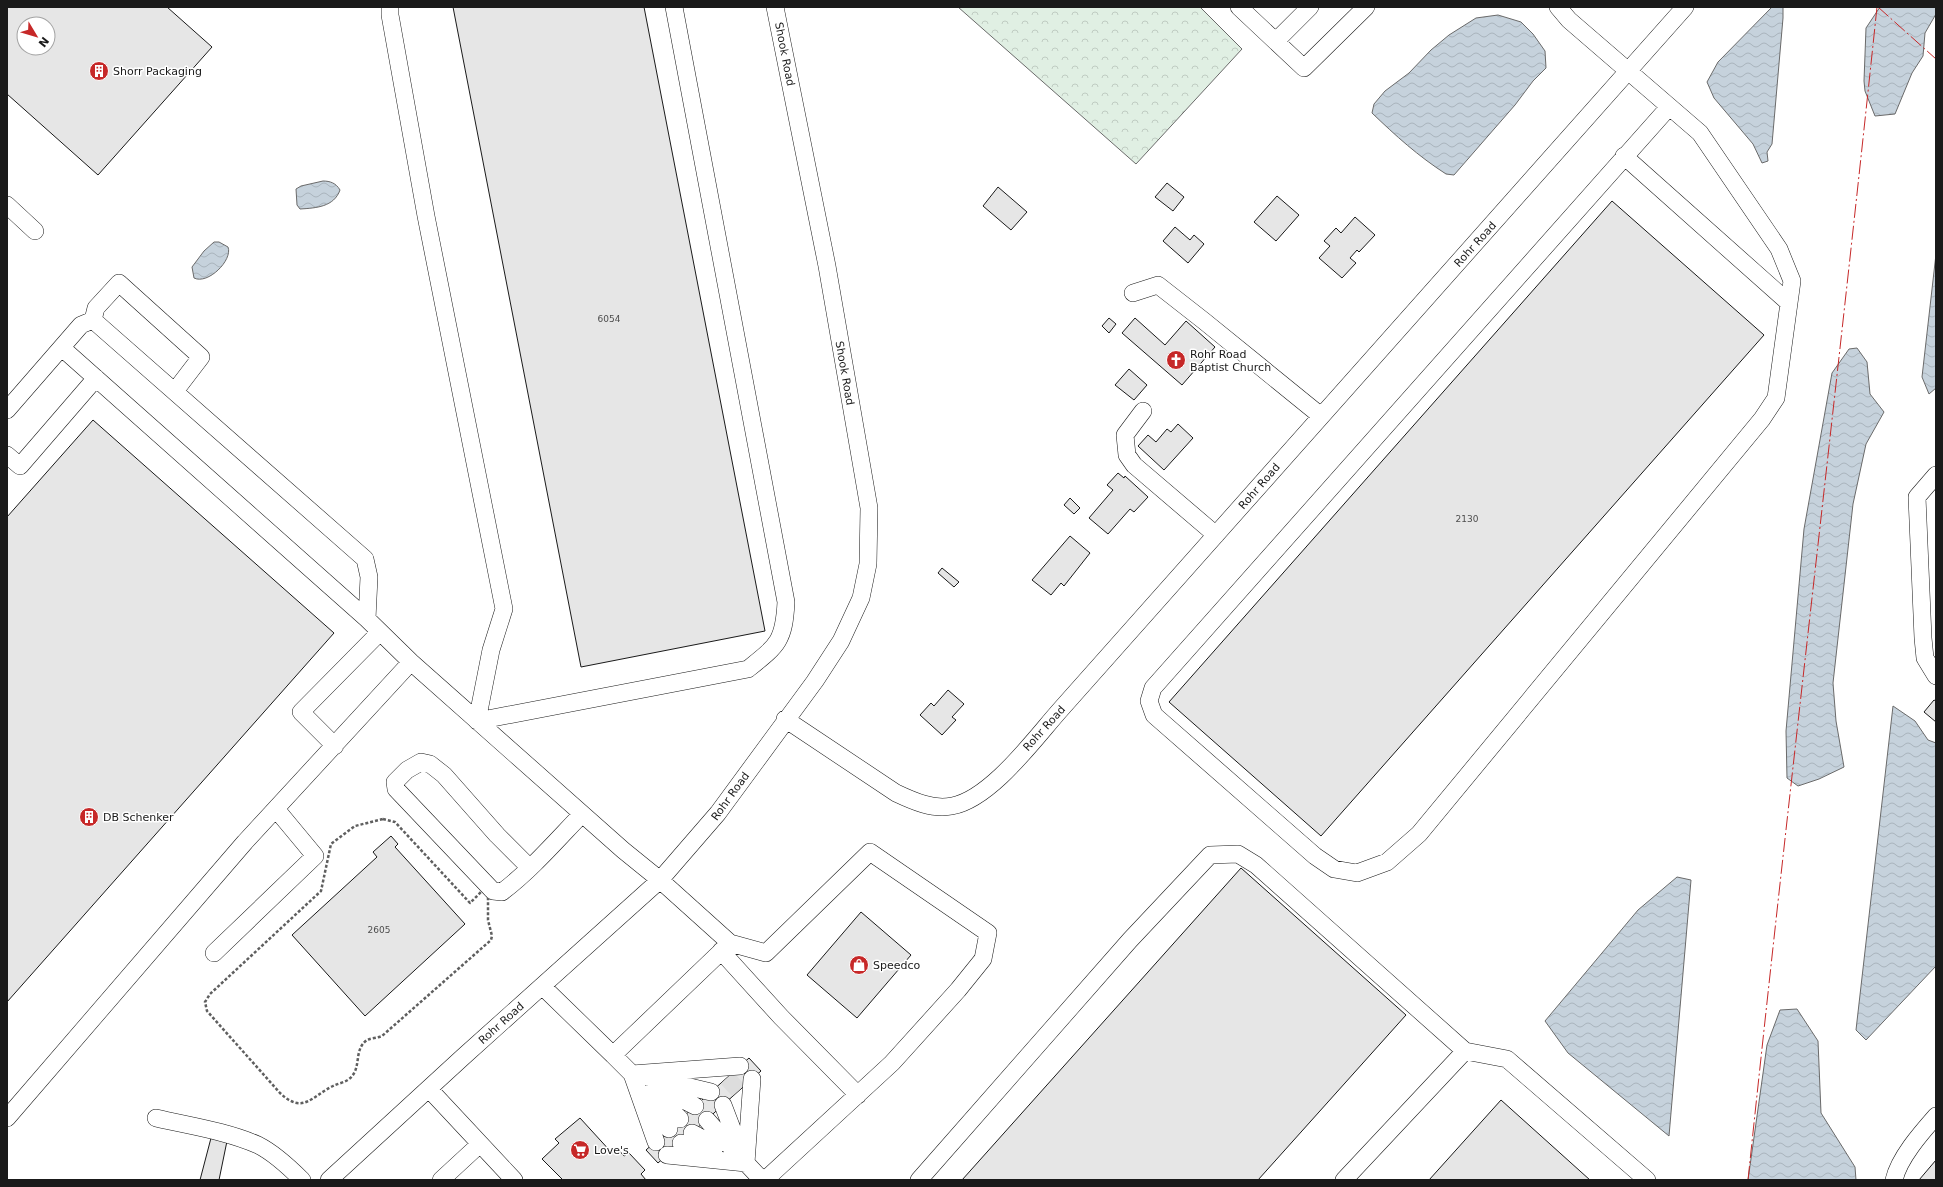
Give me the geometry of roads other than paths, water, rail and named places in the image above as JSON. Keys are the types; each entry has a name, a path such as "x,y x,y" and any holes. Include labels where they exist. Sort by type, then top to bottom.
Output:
{"street":[{"path":"390,7 390,15 426,216 504,609 491,650 477,720"},
{"path":"477,720 748,669 767,654 779,640 785,626 786,602 674,7"},
{"name":"Shook Road","path":"775,7 827,266 868,500 869,526 867,571 863,591 856,612 829,661 785,719"},
{"path":"1239,7 1304,68 1366,7"},
{"path":"1276,41 1310,7"},
{"path":"1558,7 1569,20 1669,106 1700,133 1780,248 1792,281 1776,398 1762,419 1419,834 1387,862 1357,873 1334,869 1316,856 1154,715 1149,701 1153,688 1669,106"},
{"name":"Rohr Road","path":"329,1180 660,880 718,813 785,719 896,793 915,802 952,806 970,800 986,790 1216,535 1685,7"},
{"path":"1624,156 1789,303"},
{"path":"7,205 35,230"},
{"path":"94,320 96,308 119,283 201,357 175,391"},
{"path":"1133,293 1158,285 1204,320 1321,416"},
{"path":"7,410 81,325 94,320"},
{"path":"94,320 365,559 369,577 367,620"},
{"path":"62,348 622,850 660,880 726,947 780,1017 858,1095"},
{"path":"7,455 20,466 96,378"},
{"path":"1143,410 1124,435 1127,455 1134,465 1216,535"},
{"path":"1936,475 1917,498 1925,658 1936,676"},
{"path":"335,746 301,712 380,632"},
{"path":"7,1118 245,842 412,662"},
{"path":"530,868 496,835 444,775 430,764 421,762 407,770 395,782 396,789 493,891 502,892 530,868 582,814"},
{"path":"214,952 315,856 276,809"},
{"path":"726,947 766,953 870,852 988,932 983,959 958,990 892,1063 766,1180"},
{"path":"919,1180 1130,940 1210,855 1238,854 1256,865 1465,1051 1507,1059 1647,1180"},
{"path":"613,1055 726,947"},
{"path":"542,986 632,1074 675,1124"},
{"path":"1344,1180 1465,1051"},
{"path":"632,1074 740,1066"},
{"path":"632,1074 727,1078"},
{"path":"632,1074 711,1092"},
{"path":"632,1074 695,1106"},
{"path":"632,1074 656,1142"},
{"path":"746,1163 752,1079"},
{"path":"429,1089 514,1180"},
{"path":"739,1091 746,1163"},
{"path":"723,1106 746,1163"},
{"path":"1894,1180 1896,1172 1921,1133 1936,1116"},
{"path":"156,1118 227,1134 259,1146 280,1161 302,1180"},
{"path":"707,1120 762,1180"},
{"path":"687,1138 746,1163"},
{"path":"440,1180 480,1144"},
{"path":"668,1155 746,1163"}],"water":[{"path":"1772,7 1783,7 1783,18 1772,144 1767,152 1768,161 1762,163 1753,144 1714,98 1707,82 1718,62"},
{"path":"1880,7 1936,7 1936,14 1925,33 1923,56 1912,73 1895,114 1875,116 1865,91 1866,28"},
{"path":"1498,15 1521,22 1533,34 1545,51 1546,68 1533,81 1515,105 1454,175 1446,174 1426,160 1372,113 1374,104 1385,91 1409,73 1431,50 1449,35 1476,18"},
{"path":"323,181 330,182 337,186 340,190 337,196 324,206 300,209 297,205 296,189 301,186"},
{"path":"214,242 219,242 228,247 229,252 227,258 212,275 200,279 194,278 192,267 204,251"},
{"path":"1936,254 1936,388 1929,394 1922,377"},
{"path":"1857,348 1867,362 1870,394 1884,412 1866,444 1853,504 1833,683 1836,721 1844,767 1819,779 1798,786 1787,778 1786,731 1804,529 1832,373 1849,349"},
{"path":"1893,706 1915,721 1928,740 1936,743 1936,966 1866,1040 1856,1030"},
{"path":"1677,877 1691,880 1669,1136 1568,1053 1545,1021 1638,910"},
{"path":"1797,1009 1818,1041 1821,1113 1855,1167 1856,1180 1748,1180 1767,1045 1780,1010"}],"tunnel":[{"path":"727,1078 739,1091"}],"place":[{"name":"Shorr Packaging","path":"99,71"},
{"name":"Rohr Road Baptist Church","path":"1176,360"},
{"name":"DB Schenker","path":"89,817"},
{"name":"Speedco","path":"859,965"},
{"name":"Love's","path":"580,1150"}]}
